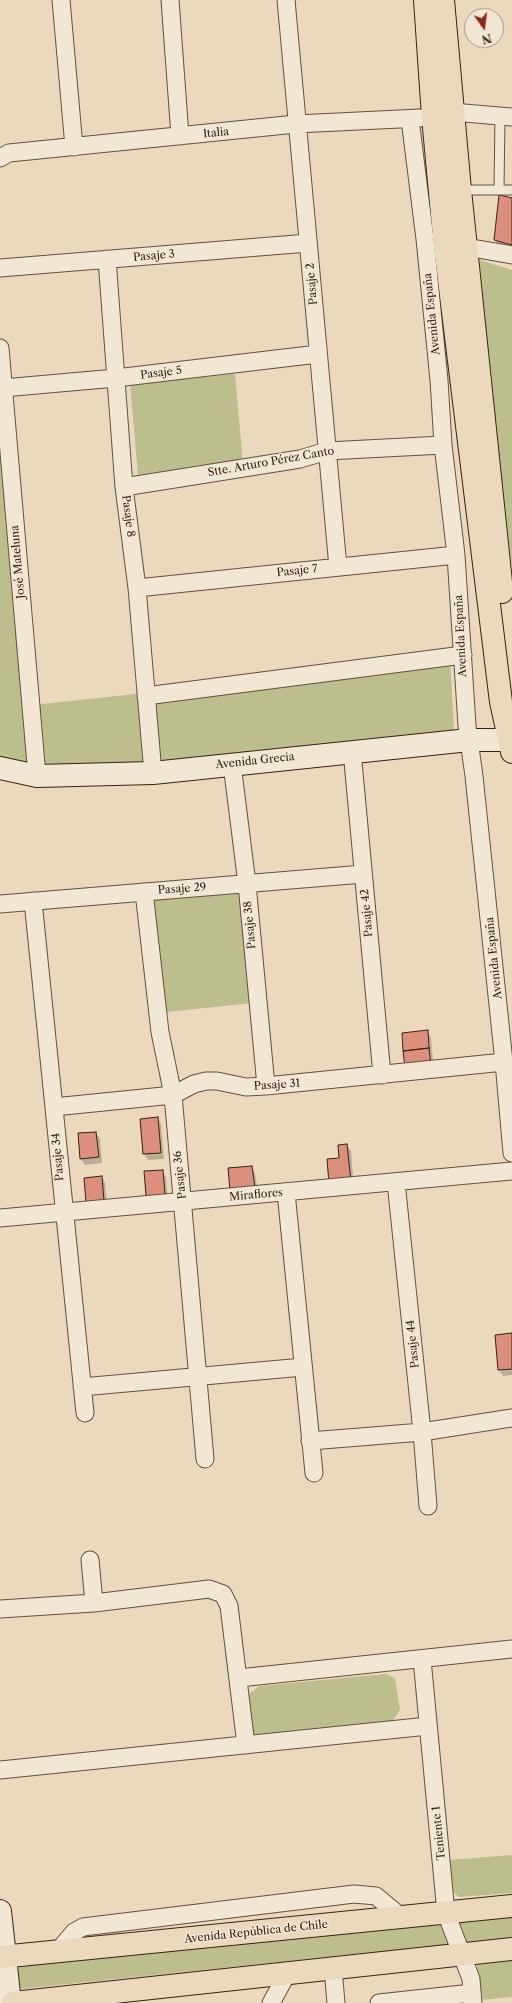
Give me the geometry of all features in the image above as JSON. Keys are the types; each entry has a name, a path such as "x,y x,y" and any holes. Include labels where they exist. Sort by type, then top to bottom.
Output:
{"main road":[{"name":"Avenida España","path":"426,0 442,114 501,702 512,742"},
{"name":"Avenida España","path":"444,0 442,114 460,190 456,247 505,552 512,687"},
{"name":"Avenida República de Chile","path":"3,1957 512,1906"},
{"path":"12,2003 67,2001 333,1968 512,1949"}],"street":[{"path":"61,0 74,147"},
{"path":"170,0 180,136"},
{"name":"Pasaje 2","path":"286,0 296,124 338,567"},
{"name":"Italia","path":"0,158 9,153 296,124 410,119 442,114 506,117"},
{"name":"Avenida España","path":"410,119 425,239 443,445 456,555 469,740 504,1062 512,1154"},
{"name":"Pasaje 3","path":"0,268 308,244"},
{"path":"456,247 512,255"},
{"name":"Pasaje 8","path":"107,259 124,487 137,588 153,773"},
{"name":"José Mateluna","path":"0,348 37,776"},
{"name":"Pasaje 5","path":"4,388 116,378 318,354"},
{"name":"Stte. Arturo Pérez Canto","path":"124,487 300,459 327,451 443,445"},
{"name":"Pasaje 7","path":"137,588 456,555"},
{"path":"146,696 463,655"},
{"name":"Avenida Grecia","path":"0,768 37,776 153,773 352,751 469,740 512,742"},
{"name":"Pasaje 42","path":"352,751 382,1075"},
{"name":"Pasaje 38","path":"232,764 247,884 266,1086"},
{"name":"Pasaje 29","path":"0,904 363,874"},
{"name":"Pasaje 36","path":"144,892 160,1032 173,1095 205,1459"},
{"name":"Pasaje 34","path":"33,902 63,1212 85,1413"},
{"name":"Pasaje 31","path":"54,1107 173,1095 194,1084 206,1081 246,1087 266,1086 504,1062"},
{"name":"Miraflores","path":"0,1218 512,1171"},
{"name":"Pasaje 44","path":"396,1182 422,1432 428,1506"},
{"path":"286,1192 314,1473"},
{"path":"82,1387 303,1367"},
{"path":"310,1441 422,1432 512,1418"},
{"path":"90,1560 94,1603"},
{"path":"0,1609 94,1603 209,1589 223,1594 229,1606 246,1745"},
{"path":"239,1678 512,1649"},
{"name":"Teniente 1","path":"422,1659 446,1912 463,1954 471,1979 472,1998"},
{"path":"0,1770 428,1726"},
{"path":"0,1910 3,1957 12,2003"},
{"path":"333,1968 336,2003"},
{"path":"271,2003 287,1974"},
{"path":"379,2003 472,1998"}],"lane":[{"path":"499,190 498,131 506,117"},
{"path":"460,190 512,190"}],"green space":[{"path":"473,258 512,270 512,567"},
{"path":"235,374 243,464 138,475 130,384"},
{"path":"0,445 24,706 450,660 454,730 141,767 41,770 0,761"},
{"path":"242,889 252,1003 158,1013 146,897"},
{"path":"386,1674 395,1678 400,1710 389,1725 256,1736 252,1732 247,1696 259,1686"},
{"path":"512,1855 512,1893 459,1897 452,1891 449,1860"},
{"path":"512,1914 512,1938 0,1991 0,1964"},
{"path":"512,1960 512,1997 481,2000 477,1964"}],"building":[{"path":"499,195 512,198 512,245 494,240"},
{"path":"428,1030 429,1048 403,1051 402,1033"},
{"path":"429,1048 431,1066 405,1068 403,1051"},
{"path":"158,1117 161,1153 143,1154 140,1119"},
{"path":"96,1132 99,1157 80,1159 78,1133"},
{"path":"347,1144 351,1182 329,1184 327,1159 339,1158 338,1145"},
{"path":"252,1166 255,1188 230,1190 228,1168"},
{"path":"163,1170 165,1195 146,1196 144,1171"},
{"path":"102,1176 104,1201 86,1203 84,1178"},
{"path":"512,1333 512,1369 498,1370 495,1335"}]}
